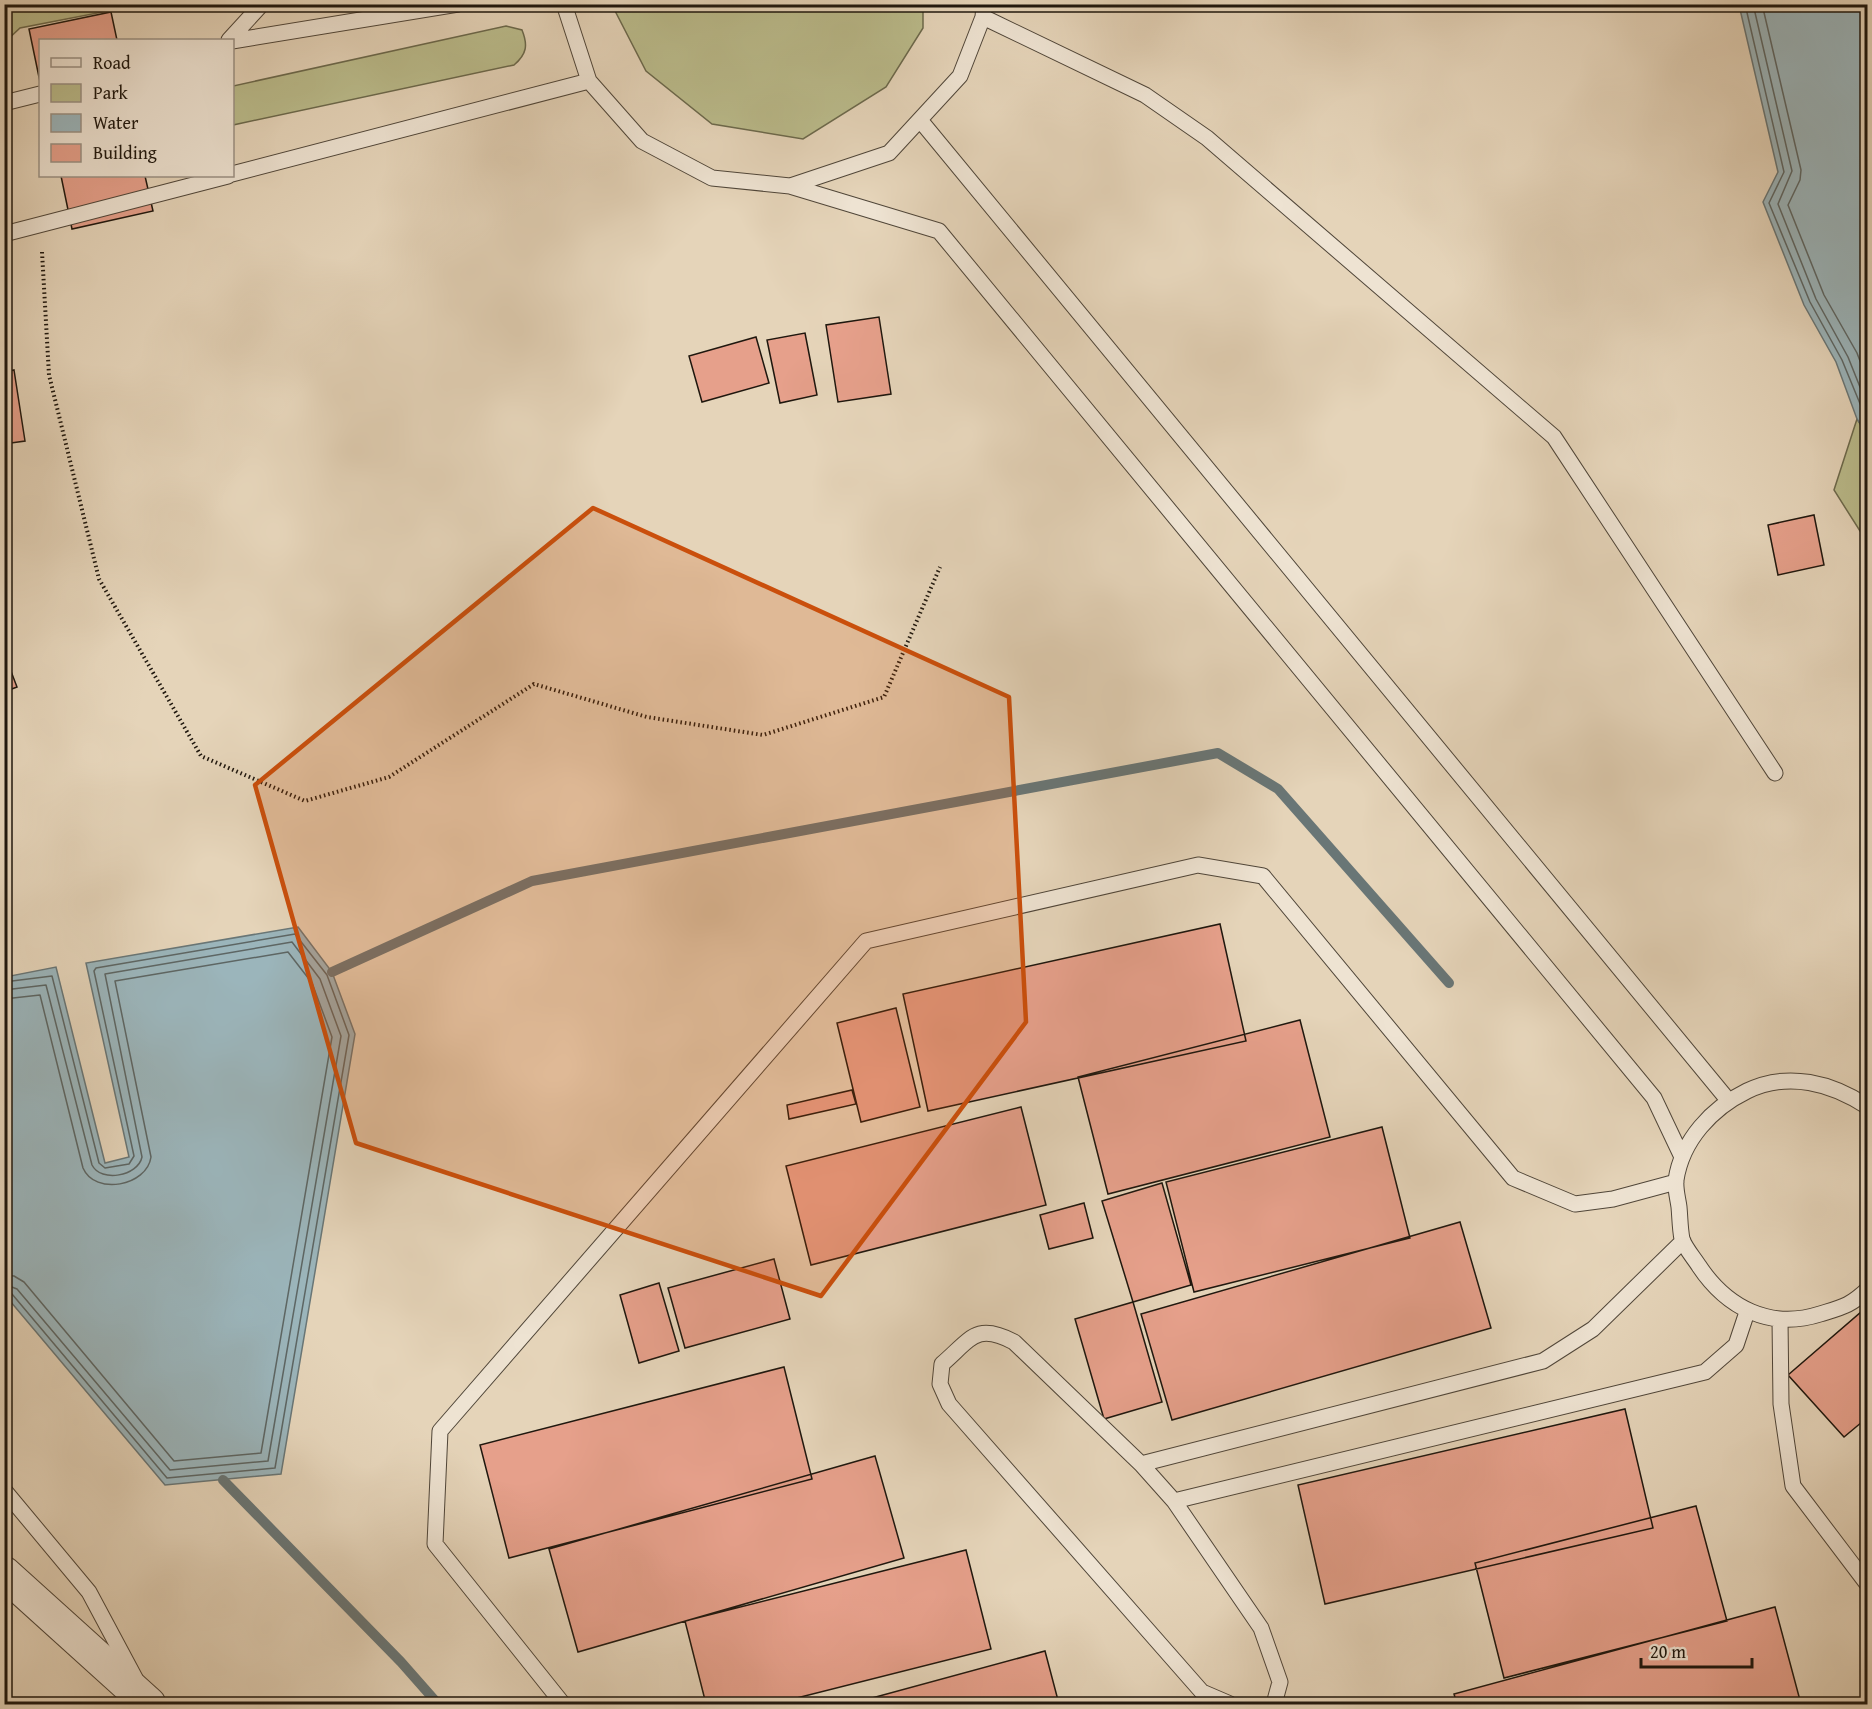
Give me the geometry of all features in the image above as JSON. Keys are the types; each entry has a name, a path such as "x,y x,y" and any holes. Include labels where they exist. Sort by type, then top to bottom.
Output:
{"street":[{"path":"4,1573 149,1704"}],"lane":[{"path":"233,39 262,4"},
{"path":"234,41 458,4"},
{"path":"564,4 590,81 642,141 712,178 790,186 939,231 1654,1098 1682,1157"},
{"path":"790,186 889,153 960,76 983,11 1145,95 1207,138 1554,437 1775,773"},
{"path":"234,174 590,81"},
{"path":"4,104 39,94"},
{"path":"920,120 1728,1100"},
{"path":"4,234 222,177"},
{"path":"563,1704 435,1544 440,1431 866,941 1198,865 1263,876 1513,1178 1575,1204 1613,1198 1676,1182"},
{"path":"1868,1107 1847,1093 1816,1083 1779,1081 1756,1086 1728,1100 1696,1130 1682,1157 1676,1182 1683,1241 1714,1288 1747,1312 1780,1319 1809,1318 1851,1305 1868,1289"},
{"path":"1141,1464 1543,1361 1593,1329 1683,1241"},
{"path":"1174,1501 1705,1372 1736,1345 1747,1312"},
{"path":"1780,1319 1781,1404 1793,1486 1868,1585"},
{"path":"1230,1704 1202,1692 949,1404 940,1384 942,1364 977,1333 994,1332 1014,1342 1141,1464 1174,1501 1262,1628 1280,1682 1274,1704"},
{"path":"4,1490 89,1592 149,1704"}],"path":[{"path":"40,225 49,375 99,579 201,756 305,801 389,777 534,684 647,717 763,735 884,697 940,567"}],"highlighted area":[{"path":"593,508 1009,697 1026,1022 821,1296 356,1143 255,785"}],"green space":[{"path":"5,4 139,5 20,28 5,42"},
{"path":"612,5 923,5 923,28 886,87 803,139 712,124 646,71"},
{"path":"506,26 522,30 525,40 524,53 514,65 234,125 234,86"},
{"path":"1857,419 1867,434 1867,537 1860,531 1834,490"}],"water":[{"path":"1739,5 1867,5 1867,434 1857,419 1836,362 1804,305 1763,202 1778,172"},
{"path":"298,927 332,972 355,1034 281,1474 165,1485 5,1295 5,977 56,967 105,1163 129,1157 86,963"}],"building":[{"path":"111,12 117,39 39,39 39,77 29,29"},
{"path":"61,177 145,177 153,211 72,229"},
{"path":"879,317 891,394 838,402 826,325"},
{"path":"805,333 817,395 780,403 767,340"},
{"path":"756,337 769,383 702,402 689,356"},
{"path":"14,370 25,441 4,444 4,372"},
{"path":"1814,515 1824,565 1778,575 1768,525"},
{"path":"4,653 17,687 4,692"},
{"path":"1220,924 1246,1041 928,1111 903,994"},
{"path":"896,1008 920,1107 861,1122 837,1023"},
{"path":"1300,1020 1330,1137 1108,1194 1078,1077"},
{"path":"852,1090 856,1104 789,1119 787,1105"},
{"path":"1021,1107 1046,1205 811,1265 786,1166"},
{"path":"1382,1127 1410,1238 1194,1292 1166,1182"},
{"path":"1162,1183 1191,1285 1133,1302 1102,1201"},
{"path":"1084,1203 1093,1238 1049,1249 1040,1215"},
{"path":"1460,1222 1491,1328 1172,1420 1141,1314"},
{"path":"774,1259 790,1319 685,1348 668,1288"},
{"path":"659,1283 679,1351 639,1363 620,1295"},
{"path":"1133,1302 1162,1402 1104,1419 1075,1319"},
{"path":"1868,1306 1868,1417 1844,1437 1788,1375"},
{"path":"784,1367 812,1479 509,1558 480,1445"},
{"path":"1625,1409 1653,1528 1325,1604 1298,1485"},
{"path":"875,1456 904,1558 578,1652 549,1549"},
{"path":"1696,1506 1727,1621 1504,1678 1475,1563"},
{"path":"966,1550 991,1649 773,1704 706,1704 685,1621"},
{"path":"1775,1607 1801,1704 1457,1704 1454,1694"},
{"path":"1045,1651 1059,1704 850,1704"}],"waterway":[{"path":"332,972 532,881 1218,753 1278,789 1449,983"},
{"path":"223,1480 401,1662 438,1704"}]}
